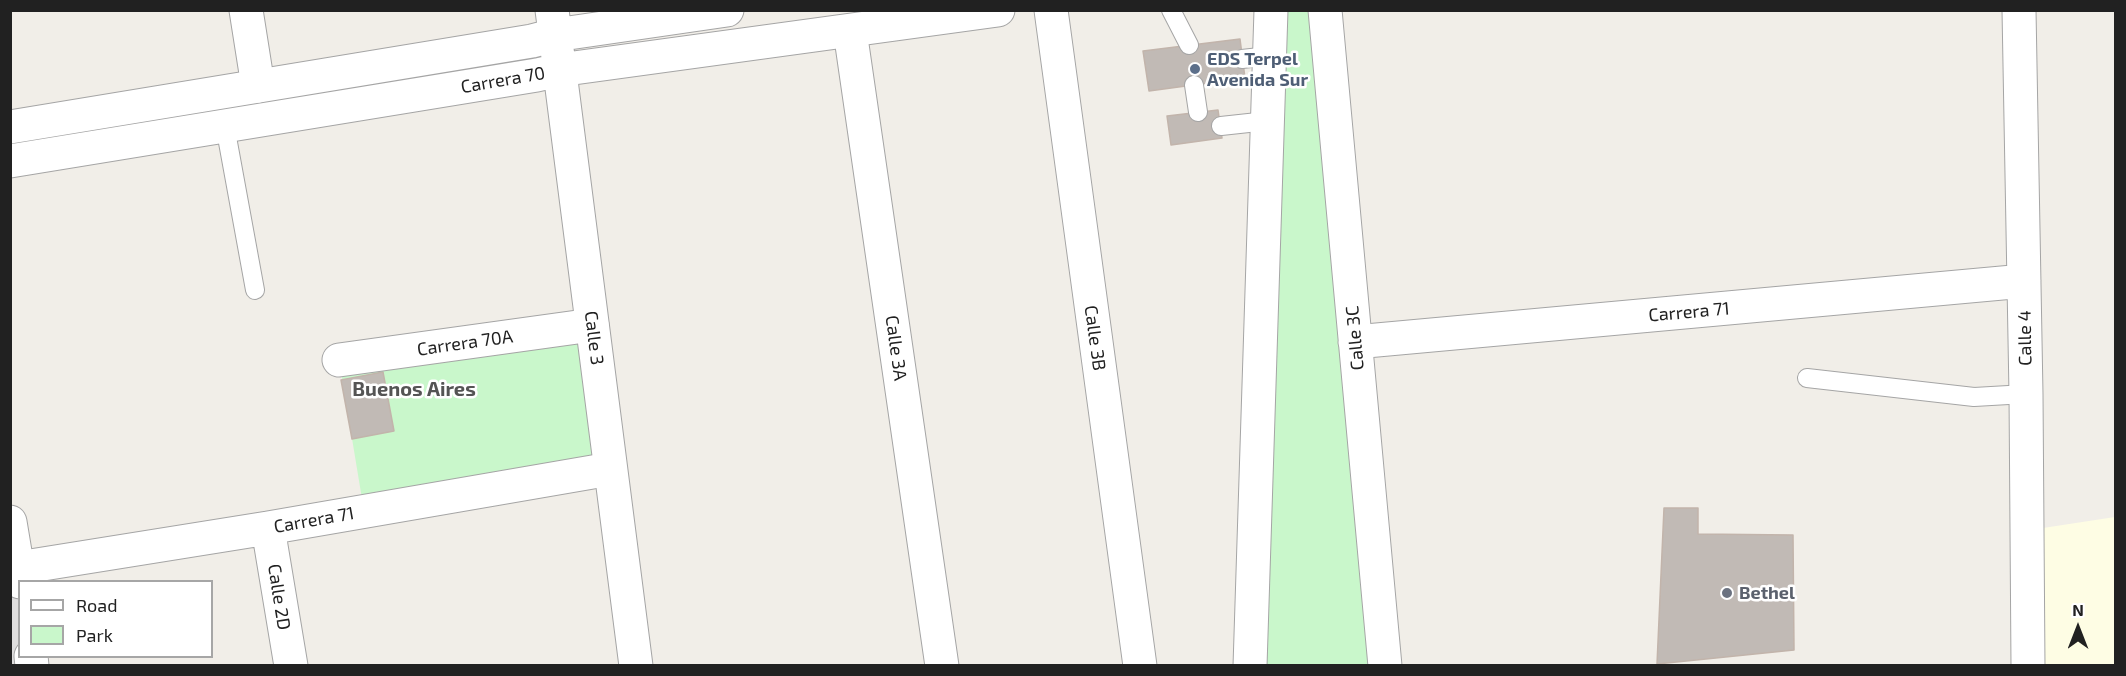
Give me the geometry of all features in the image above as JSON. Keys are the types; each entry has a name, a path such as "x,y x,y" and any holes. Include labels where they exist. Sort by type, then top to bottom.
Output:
{"street":[{"path":"246,10 258,86"},
{"name":"Carrera 70","path":"10,126 532,41 553,23 727,10"},
{"name":"Carrera 70","path":"10,161 559,70 998,10"},
{"name":"Calle 3B","path":"1051,10 1140,666"},
{"path":"1250,666 1267,121 1256,58 1271,10"},
{"name":"Calle 3C","path":"1325,10 1384,666"},
{"name":"Calle 4","path":"2019,10 2028,666"},
{"name":"Calle 3","path":"553,23 636,666"},
{"name":"Calle 3A","path":"849,31 942,666"},
{"name":"Carrera 71","path":"1355,342 2024,281"},
{"name":"Carrera 70A","path":"339,360 592,325"},
{"name":"Carrera 71","path":"19,575 268,528 610,469"},
{"path":"10,522 19,575"},
{"name":"Calle 2D","path":"268,528 291,666"}],"lane":[{"path":"1171,10 1189,45"},
{"path":"1194,85 1198,112"},
{"path":"1221,126 1267,121"},
{"path":"225,126 255,290"},
{"path":"1807,378 1974,397 2026,394"}],"shaded area":[{"path":"2115,517 2115,665 2045,665 2043,528"},
{"path":"10,522 20,580 18,658 23,658 32,665 11,665"}],"green space":[{"path":"1271,11 1325,11 1385,665 1250,666"},
{"path":"592,325 610,469 364,511 339,360"}],"building":[{"name":"EDS Terpel Avenida Sur","path":"1240,39 1245,78 1149,91 1143,51"},
{"path":"1218,110 1222,138 1171,145 1167,116"},
{"path":"383,372 394,431 352,439 341,380"},
{"name":"Bethel","path":"1664,508 1698,508 1698,534 1793,535 1794,650 1657,664"}],"place":[{"name":"EDS Terpel Avenida Sur","path":"1195,69"},
{"name":"Bethel","path":"1727,593"}],"district":[{"name":"Buenos Aires","path":"414,389"}]}
